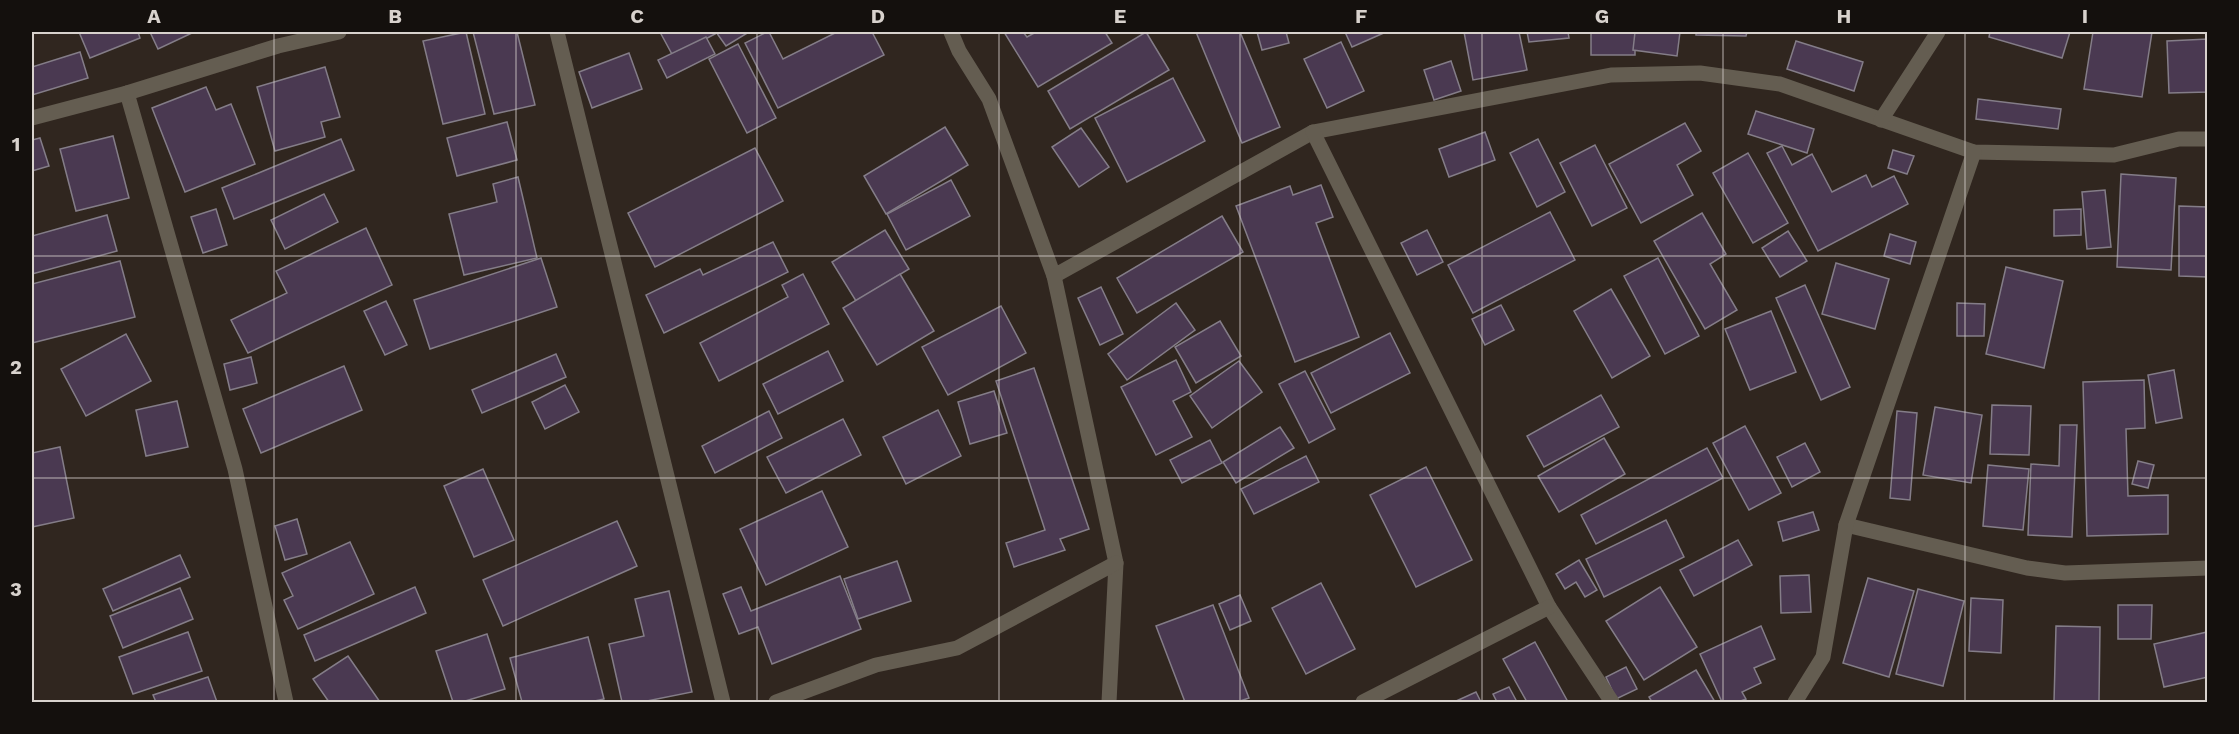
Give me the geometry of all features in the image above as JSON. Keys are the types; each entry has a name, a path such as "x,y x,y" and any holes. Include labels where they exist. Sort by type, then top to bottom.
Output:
{"street":[{"path":"32,118 127,93 276,39 339,32"},
{"path":"557,32 723,702"},
{"path":"951,32 959,51 989,99 1054,276 1116,562 1110,702"},
{"path":"1881,120 1938,32"},
{"path":"1054,276 1313,132 1611,75 1700,73 1780,84 1974,152 2114,154 2179,139 2208,139"},
{"path":"127,93 235,469 286,702"},
{"path":"1313,132 1549,607 1612,702"},
{"path":"1794,702 1823,657 1846,525 1974,152"},
{"path":"1846,525 2036,570 2066,573 2208,568"},
{"path":"776,702 876,665 957,648 1116,562"},
{"path":"1363,702 1549,607"}],"building":[{"path":"79,32 138,32 140,38 90,58"},
{"path":"150,32 191,32 192,33 158,49"},
{"path":"466,32 485,114 443,124 423,41"},
{"path":"473,32 517,32 535,105 494,114"},
{"path":"660,32 713,32 715,34 673,56"},
{"path":"716,32 749,32 726,46"},
{"path":"767,32 783,59 837,32 872,32 884,55 778,108 745,43"},
{"path":"1004,32 1023,32 1027,37 1036,32 1105,32 1112,43 1038,87"},
{"path":"1146,32 1169,70 1070,129 1048,91"},
{"path":"1196,32 1240,32 1280,127 1242,143"},
{"path":"1257,32 1286,32 1289,43 1262,50"},
{"path":"1345,32 1386,32 1352,47"},
{"path":"1464,32 1519,32 1527,70 1473,80"},
{"path":"1527,32 1568,32 1569,38 1529,42"},
{"path":"1591,32 1635,32 1635,55 1591,55"},
{"path":"1635,32 1680,32 1677,56 1633,50"},
{"path":"1696,32 1747,32 1746,36 1696,35"},
{"path":"1990,32 2070,32 2062,58 1989,37"},
{"path":"2093,32 2152,32 2142,97 2084,89"},
{"path":"706,37 715,54 667,78 658,60"},
{"path":"2208,39 2208,92 2169,93 2167,41"},
{"path":"1796,41 1863,62 1854,91 1787,69"},
{"path":"1341,42 1364,91 1327,108 1304,59"},
{"path":"738,44 776,118 747,133 709,59"},
{"path":"80,52 88,78 32,95 32,67"},
{"path":"629,53 642,89 592,108 579,72"},
{"path":"1451,61 1461,91 1434,100 1424,70"},
{"path":"325,67 340,117 321,122 325,137 275,151 257,87"},
{"path":"1173,78 1205,141 1127,182 1095,118"},
{"path":"206,87 216,110 231,104 255,164 185,192 152,108"},
{"path":"1978,99 2061,109 2058,129 1976,119"},
{"path":"1756,111 1814,129 1807,153 1748,134"},
{"path":"507,122 517,160 457,176 447,138"},
{"path":"1685,123 1701,151 1677,165 1693,195 1641,223 1609,164"},
{"path":"945,127 968,165 886,214 864,176"},
{"path":"1081,128 1109,167 1079,187 1052,147"},
{"path":"1485,132 1495,160 1449,177 1439,149"},
{"path":"113,136 129,198 76,211 60,149"},
{"path":"40,138 49,166 32,171 32,140"},
{"path":"341,139 354,170 234,219 222,188"},
{"path":"1538,139 1565,192 1537,207 1510,153"},
{"path":"1595,145 1627,208 1592,226 1560,163"},
{"path":"1782,146 1792,165 1812,154 1832,192 1866,175 1872,187 1894,176 1908,204 1818,251 1767,153"},
{"path":"755,148 783,201 655,267 628,213"},
{"path":"1893,150 1914,156 1907,174 1888,168"},
{"path":"1748,153 1788,223 1753,243 1713,173"},
{"path":"2121,174 2176,178 2171,270 2117,267"},
{"path":"518,177 537,258 464,275 449,214 497,202 493,184"},
{"path":"951,180 970,216 906,250 887,214"},
{"path":"1321,185 1333,217 1316,223 1359,337 1295,362 1236,206 1290,186 1293,195"},
{"path":"2105,190 2111,247 2087,249 2082,192"},
{"path":"324,194 338,222 285,249 271,220"},
{"path":"2179,206 2208,207 2208,277 2179,276"},
{"path":"216,209 227,245 203,253 191,217"},
{"path":"2081,209 2081,235 2054,236 2054,210"},
{"path":"1550,212 1575,260 1473,313 1448,265"},
{"path":"1702,213 1726,254 1710,264 1737,310 1705,329 1654,241"},
{"path":"107,215 117,251 32,274 32,236"},
{"path":"1222,216 1243,252 1137,313 1117,278"},
{"path":"366,228 392,285 248,353 231,320 287,293 276,271"},
{"path":"885,230 909,269 856,301 832,262"},
{"path":"1427,230 1443,262 1417,275 1401,243"},
{"path":"1788,231 1807,261 1780,277 1762,248"},
{"path":"1890,234 1916,242 1910,264 1884,256"},
{"path":"773,242 788,272 664,333 646,295 700,269 703,275"},
{"path":"541,258 557,307 430,349 414,300"},
{"path":"1658,258 1699,336 1665,354 1624,276"},
{"path":"120,261 135,317 32,343 32,284"},
{"path":"1836,263 1889,279 1875,329 1822,314"},
{"path":"2006,267 2063,281 2044,368 1986,354"},
{"path":"803,274 829,324 719,381 700,343 788,297 782,285"},
{"path":"900,274 934,331 877,365 843,308"},
{"path":"1805,285 1850,387 1821,400 1776,298"},
{"path":"1101,287 1123,334 1100,345 1078,298"},
{"path":"1611,289 1650,356 1612,378 1574,311"},
{"path":"386,301 407,345 385,355 364,311"},
{"path":"1176,303 1195,330 1127,380 1108,354"},
{"path":"1957,303 1985,304 1984,336 1957,336"},
{"path":"1501,305 1514,330 1485,345 1472,319"},
{"path":"1001,306 1026,353 948,395 922,347"},
{"path":"1771,311 1796,372 1750,390 1725,329"},
{"path":"1220,321 1241,356 1196,383 1175,347"},
{"path":"1390,333 1410,373 1331,413 1311,373"},
{"path":"126,334 151,381 86,416 61,369"},
{"path":"828,351 843,381 778,414 763,384"},
{"path":"556,354 566,377 482,413 472,390"},
{"path":"251,357 257,383 230,390 224,364"},
{"path":"1176,360 1191,392 1173,401 1192,437 1156,455 1121,387"},
{"path":"1239,361 1262,392 1212,428 1190,396"},
{"path":"344,366 362,410 261,453 243,409"},
{"path":"1034,368 1089,529 1060,539 1065,550 1014,567 1006,543 1045,530 996,381"},
{"path":"2174,370 2182,418 2156,423 2148,375"},
{"path":"1305,371 1335,429 1309,443 1279,384"},
{"path":"2144,380 2145,428 2126,429 2128,496 2168,495 2168,534 2087,536 2083,382"},
{"path":"565,385 579,412 545,429 532,402"},
{"path":"994,391 1007,433 970,444 958,402"},
{"path":"1601,395 1619,427 1544,467 1527,436"},
{"path":"177,401 188,447 146,456 136,410"},
{"path":"1992,405 2031,406 2029,455 1990,454"},
{"path":"1935,407 1982,415 1971,483 1923,475"},
{"path":"938,410 961,456 906,484 883,437"},
{"path":"769,411 782,438 715,473 702,446"},
{"path":"1897,411 1917,413 1910,500 1890,498"},
{"path":"843,419 861,455 786,493 767,457"},
{"path":"2060,425 2077,425 2072,537 2028,535 2031,464 2059,466"},
{"path":"1745,426 1781,493 1749,510 1713,443"},
{"path":"1280,427 1294,448 1236,483 1223,462"},
{"path":"1604,438 1625,474 1559,512 1538,476"},
{"path":"1210,440 1222,463 1182,483 1170,460"},
{"path":"1805,443 1820,472 1792,487 1777,457"},
{"path":"60,447 74,518 32,527 32,453"},
{"path":"1707,448 1723,478 1596,544 1581,515"},
{"path":"1306,456 1319,482 1254,514 1241,489"},
{"path":"2138,461 2154,465 2148,488 2132,484"},
{"path":"1988,465 2029,469 2023,530 1983,526"},
{"path":"1426,467 1472,560 1416,587 1370,495"},
{"path":"483,469 514,540 474,557 444,486"},
{"path":"822,491 848,547 766,585 740,529"},
{"path":"1813,512 1819,530 1783,541 1778,522"},
{"path":"297,519 307,554 285,560 275,526"},
{"path":"1666,520 1684,557 1604,597 1586,559"},
{"path":"617,521 637,566 503,626 483,580"},
{"path":"1738,540 1752,565 1694,596 1680,570"},
{"path":"350,542 374,594 298,629 284,600 293,596 282,573"},
{"path":"180,555 190,577 113,611 103,589"},
{"path":"1579,560 1597,590 1585,597 1576,582 1565,589 1556,574"},
{"path":"897,561 911,601 858,619 844,579"},
{"path":"1809,575 1811,612 1781,613 1780,576"},
{"path":"840,576 861,629 772,664 758,627 739,634 723,594 741,587 751,611"},
{"path":"1868,578 1914,591 1889,677 1843,663"},
{"path":"1321,583 1355,649 1306,674 1272,608"},
{"path":"415,587 426,613 315,661 304,635"},
{"path":"1660,587 1697,647 1644,680 1606,621"},
{"path":"180,588 193,619 123,648 110,616"},
{"path":"1918,589 1964,601 1943,686 1896,674"},
{"path":"669,591 692,692 642,702 622,702 609,644 644,636 635,599"},
{"path":"1240,595 1251,621 1230,630 1219,604"},
{"path":"1971,598 2003,600 2001,653 1969,651"},
{"path":"1213,605 1249,698 1237,702 1185,702 1156,626"},
{"path":"2118,605 2152,605 2151,639 2118,639"},
{"path":"1761,626 1775,659 1754,668 1761,683 1742,692 1746,699 1738,702 1722,702 1700,654"},
{"path":"2056,626 2100,627 2099,702 2054,702"},
{"path":"188,632 202,671 133,694 119,657"},
{"path":"2207,632 2208,677 2164,687 2154,644"},
{"path":"487,634 505,689 462,702 453,702 436,651"},
{"path":"588,637 604,699 590,702 522,702 510,658"},
{"path":"1535,642 1568,702 1527,702 1503,659"},
{"path":"348,656 380,702 329,702 313,679"},
{"path":"1626,667 1637,689 1616,699 1606,677"},
{"path":"1696,670 1715,702 1652,702 1649,697"},
{"path":"208,677 217,702 156,702 153,695"},
{"path":"1509,687 1517,702 1497,702 1493,694"},
{"path":"1476,692 1481,702 1454,702"}]}
